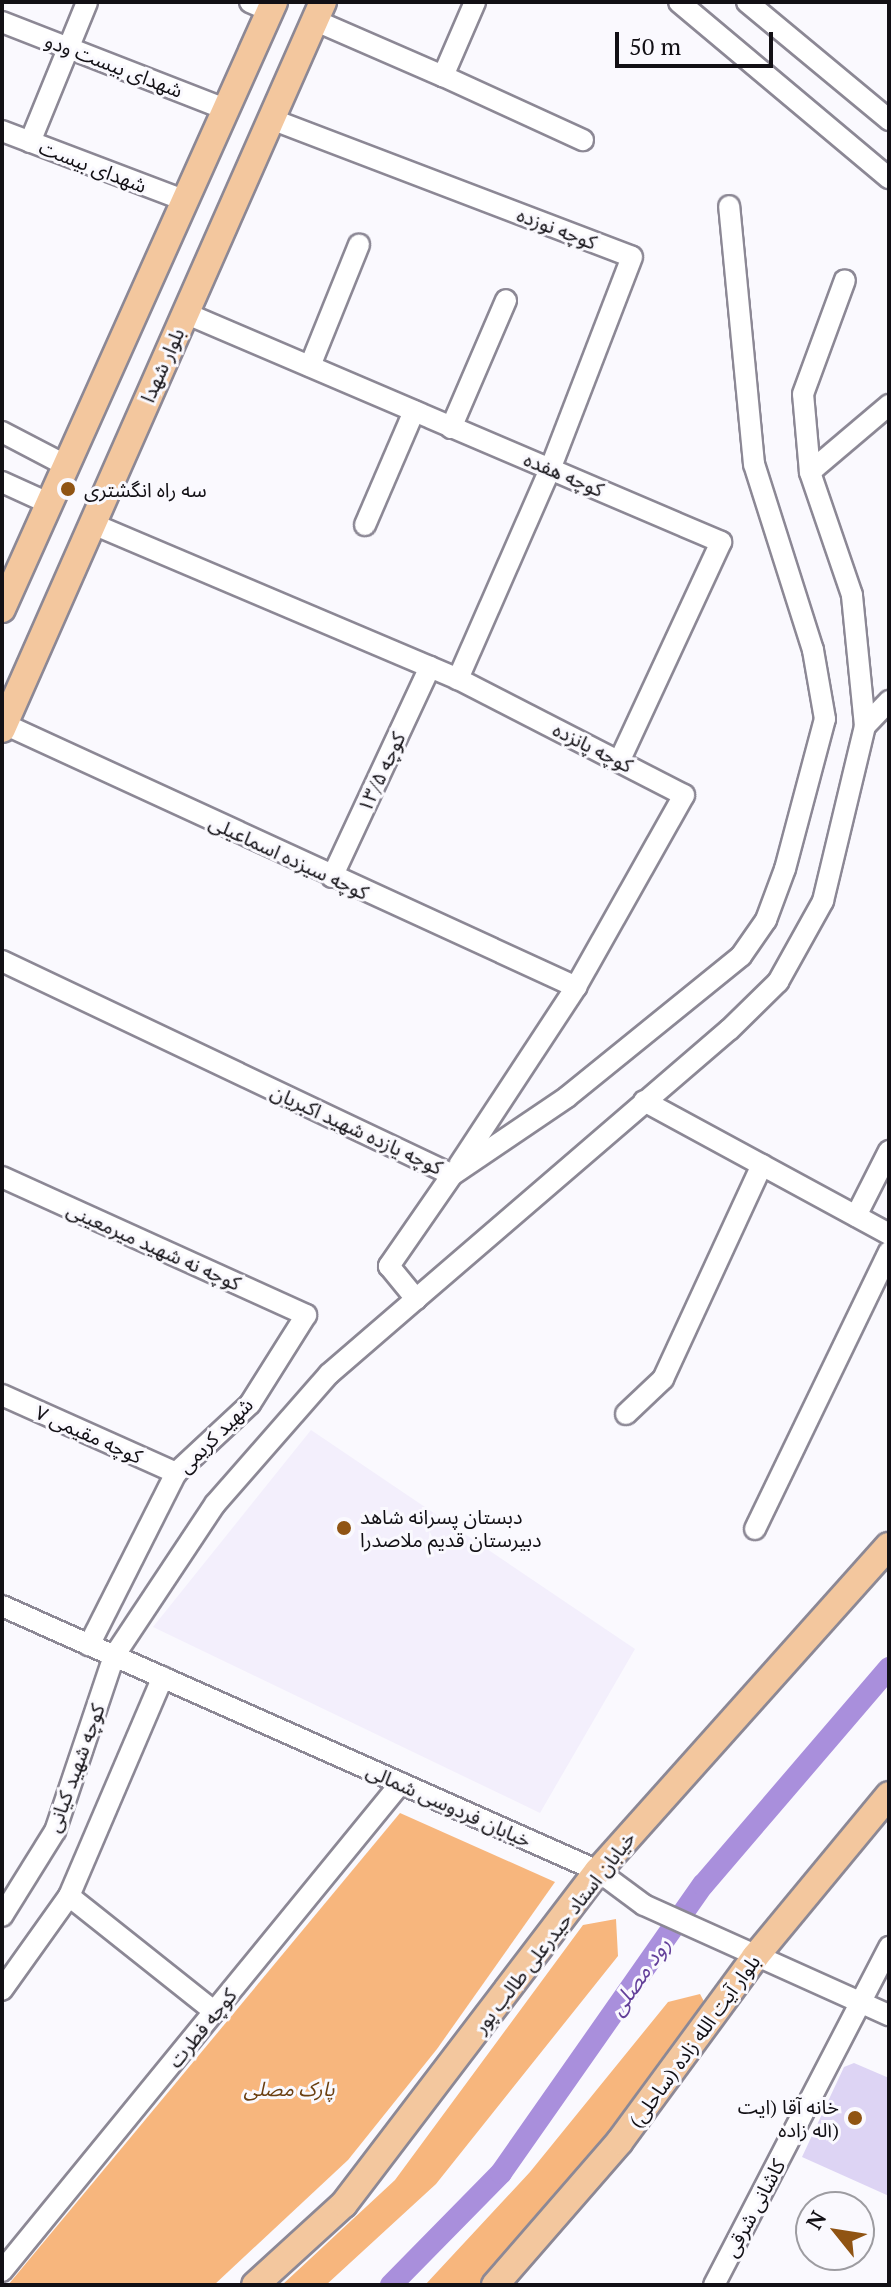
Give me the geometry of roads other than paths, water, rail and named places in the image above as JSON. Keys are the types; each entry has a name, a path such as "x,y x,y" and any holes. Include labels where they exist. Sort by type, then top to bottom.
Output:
{"main road":[{"path":"2,609 225,109 265,5"},
{"name":"بلوار شهدا","path":"3,727 318,11"},
{"name":"خیابان استاد حیدرعلی طالب پور","path":"255,2285 344,2204 598,1871 889,1546"},
{"name":"بلوار آیت الله زاده (ساحلی)","path":"495,2285 620,2141 755,1957 889,1795"}],"street":[{"path":"30,142 87,2"},
{"path":"443,76 475,2"},
{"path":"679,2 889,178"},
{"path":"747,2 889,120"},
{"path":"318,11 443,76 583,140"},
{"name":"شهدای بیست ودو","path":"2,22 225,109"},
{"name":"کوچه نوزده","path":"271,119 632,257 551,467"},
{"name":"شهدای بیست","path":"2,131 184,200"},
{"path":"452,1175 589,1080 741,956 766,920 785,869 825,719 813,650 754,464 729,206"},
{"path":"310,366 359,245"},
{"path":"114,1656 215,1504 329,1374 778,982 803,944 823,901 865,726 852,595 810,472 803,394 845,280"},
{"path":"451,428 506,300"},
{"name":"کوچه هفده","path":"185,313 721,542 620,760"},
{"path":"810,472 889,405"},
{"path":"365,525 414,411"},
{"path":"2,432 65,465"},
{"path":"458,679 551,467"},
{"path":"2,482 48,503"},
{"name":"کوچه پانزده","path":"93,524 458,679 684,795 576,987 452,1175"},
{"name":"کوچه ۱۳/۵","path":"332,877 430,667"},
{"path":"865,726 889,701"},
{"name":"کوچه سیزده اسماعیلی","path":"3,727 576,987"},
{"name":"کوچه یازده شهید اکبریان","path":"2,961 452,1175 389,1266 416,1299"},
{"path":"644,1101 889,1234"},
{"path":"856,1216 889,1151"},
{"path":"626,1414 663,1379 762,1165"},
{"name":"کوچه نه شهید میرمعینی","path":"2,1177 306,1315"},
{"path":"755,1529 889,1252"},
{"name":"شهید کریمی","path":"89,1645 176,1473 250,1404 306,1315"},
{"name":"کوچه مقیمی ۷","path":"2,1395 176,1473"},
{"name":"خیابان فردوسی شمالی","path":"2,1606 598,1871 644,1905 713,1939 889,2015"},
{"name":"کوچه شهید کیانی","path":"2,1916 55,1831 114,1656"},
{"path":"2,1990 69,1896 163,1677"},
{"name":"کوچه فطرت","path":"2,2271 401,1783"},
{"path":"69,1896 215,2012"},
{"name":"کاشانی شرقی","path":"714,2285 889,1947"}],"waterway":[{"name":"رود مصلی","path":"391,2285 501,2173 703,1885 889,1668"}],"place":[{"name":"سه راه انگشتری","path":"68,489"},
{"name":"دبستان پسرانه شاهد دبیرستان قدیم ملاصدرا","path":"344,1528"},
{"name":"خانه آقا (ایت اله زاده)","path":"855,2118"}],"park label":[{"name":"پارک مصلی","path":"289,2088"}]}
